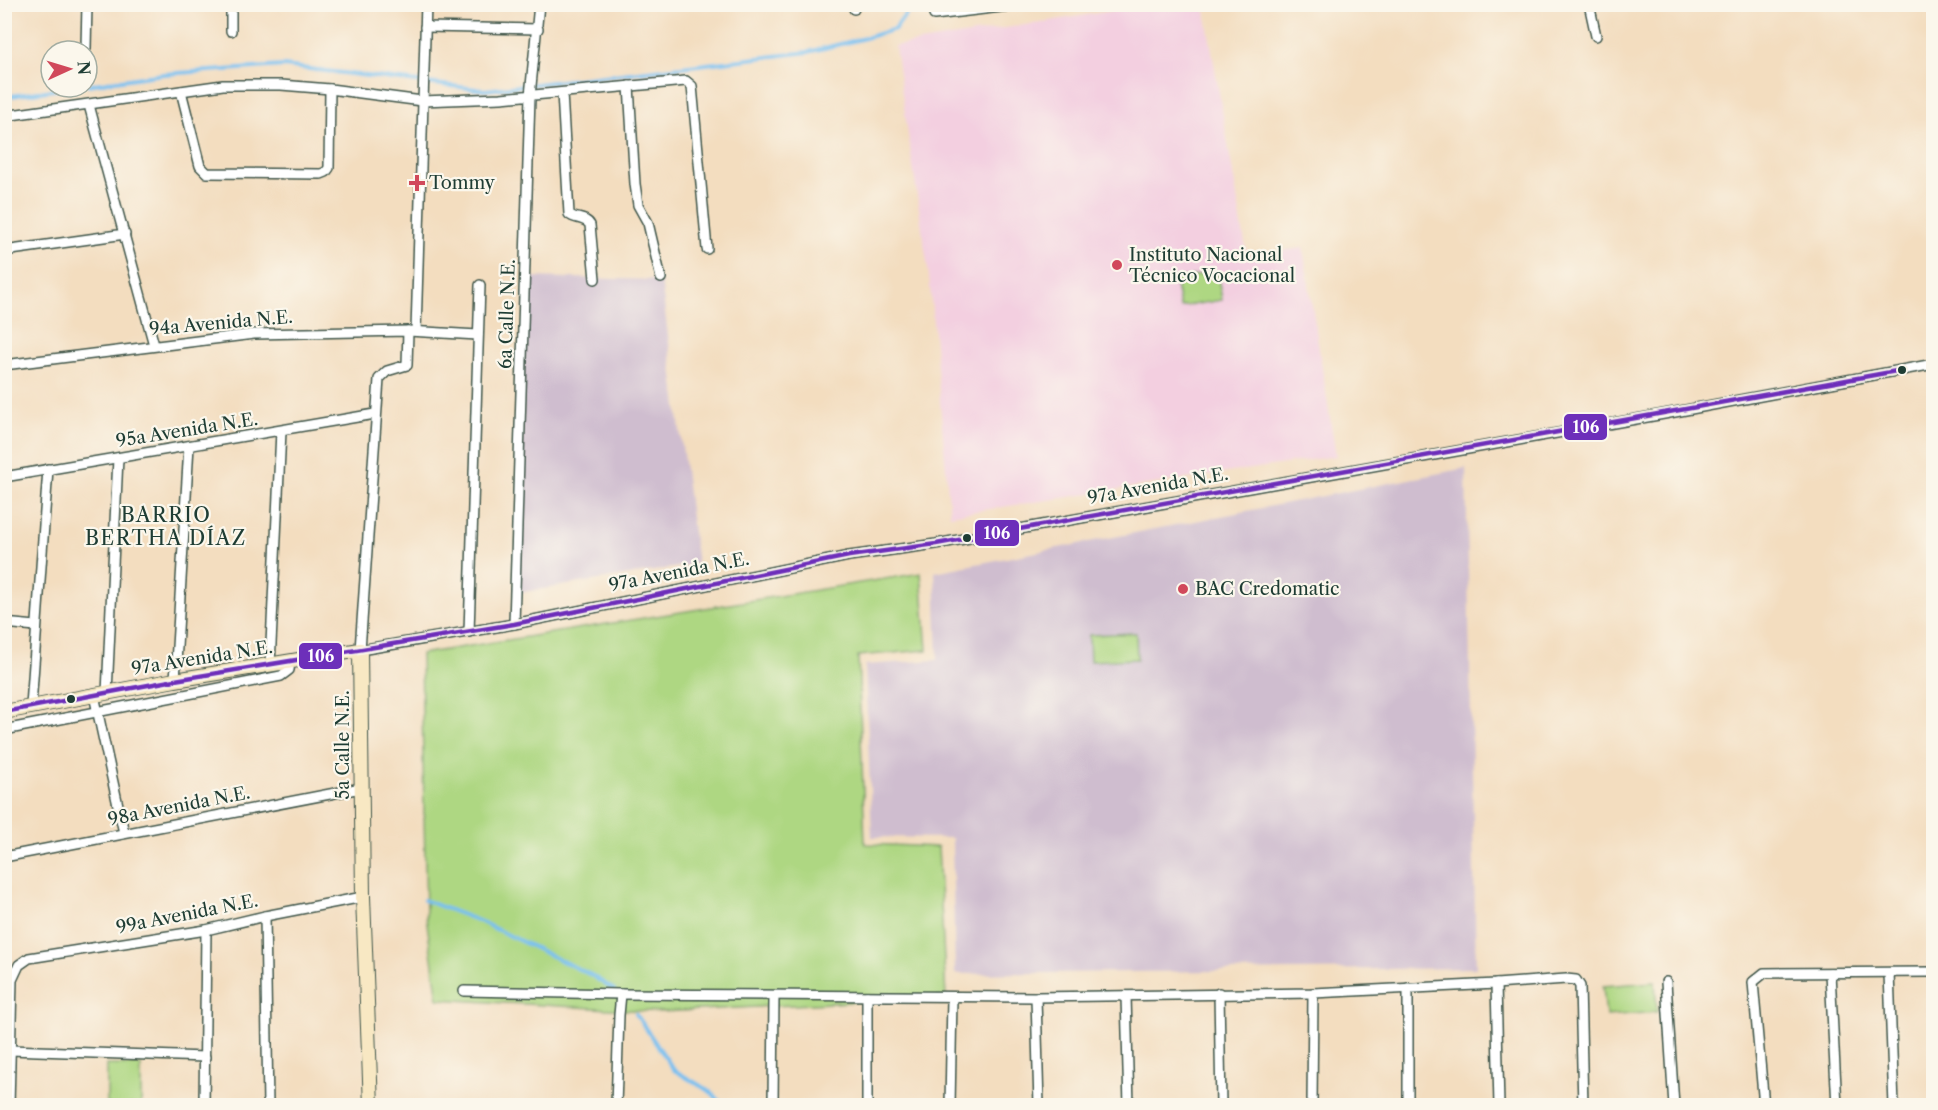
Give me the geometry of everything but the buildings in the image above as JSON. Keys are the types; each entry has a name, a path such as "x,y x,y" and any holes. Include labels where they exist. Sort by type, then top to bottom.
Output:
{"street":[{"path":"86,39 87,4"},
{"path":"231,4 231,31"},
{"path":"412,331 426,4"},
{"name":"6a Calle N.E.","path":"514,624 530,96 539,4"},
{"path":"934,4 934,15 1027,4"},
{"path":"1589,4 1596,36"},
{"path":"425,27 538,29"},
{"path":"4,116 223,85 281,85 422,101 530,96 686,81 691,84 707,249"},
{"path":"629,86 638,205 648,223 661,278"},
{"path":"181,91 194,147 202,169 209,174 321,174 329,168 330,89"},
{"path":"562,93 569,214 572,217 586,220 590,225 595,279"},
{"path":"89,105 154,345"},
{"path":"4,251 125,234"},
{"path":"469,632 480,285"},
{"name":"94a Avenida N.E.","path":"4,365 254,334 412,331 478,335"},
{"name":"5a Calle N.E.","path":"371,1106 363,897 360,650 379,379 387,371 407,365 412,331"},
{"name":"97a Avenida N.E.","path":"4,712 175,680 514,624 849,556 936,544 1934,364"},
{"name":"95a Avenida N.E.","path":"4,477 375,414"},
{"path":"270,665 281,431"},
{"path":"175,680 189,446"},
{"path":"118,458 98,712 123,833"},
{"path":"31,706 48,470"},
{"path":"4,623 36,626"},
{"path":"4,730 281,676 289,670 290,662"},
{"name":"98a Avenida N.E.","path":"4,857 361,788"},
{"name":"99a Avenida N.E.","path":"10,1050 12,980 18,965 29,958 206,930 363,897"},
{"path":"265,916 268,1106"},
{"path":"204,1106 206,930"},
{"path":"1764,1106 1754,982 1764,973 1934,972"},
{"path":"1830,973 1837,1106"},
{"path":"1889,973 1894,1106"},
{"path":"464,991 952,998 1313,993 1576,980 1580,986 1582,1106"},
{"path":"1666,982 1674,1106"},
{"path":"1496,984 1498,1106"},
{"path":"1408,988 1408,1106"},
{"path":"1219,993 1221,1106"},
{"path":"1312,1106 1313,993"},
{"path":"616,1106 621,994"},
{"path":"773,1106 774,996"},
{"path":"867,996 867,1106"},
{"path":"1126,996 1129,1106"},
{"path":"1036,997 1039,1106"},
{"path":"950,1106 952,998"},
{"path":"9,1106 7,1070 10,1050 205,1057"}],"shaded area":[{"name":"Instituto Nacional Técnico Vocacional","path":"1148,5 1204,5 1247,255 1303,248 1336,456 950,515 929,276 895,46"},
{"path":"526,277 661,280 697,564 518,593"},
{"path":"1466,468 1476,968 955,974 952,838 872,837 865,665 938,660 935,572"}],"green space":[{"path":"1217,272 1222,300 1180,307 1175,279"},
{"path":"921,573 927,650 858,656 865,844 938,847 946,997 661,1012 438,999 426,917 421,654"},
{"path":"1136,633 1137,659 1090,661 1089,635"},
{"path":"1655,982 1657,1012 1606,1016 1603,986"},
{"path":"107,1065 141,1065 141,1105 107,1105"}],"waterway":[{"path":"99,83 163,74 284,66 485,90 808,52 895,29 913,4"},
{"path":"4,97 39,92"},
{"path":"424,900 479,921 591,975 614,990"},
{"path":"636,1014 674,1070 711,1092 724,1106"}],"transit line":[{"name":"106","path":"4,712 175,680 514,624 849,556 936,544 1902,370"}],"place":[{"name":"Tommy","path":"417,183"},
{"name":"Instituto Nacional Técnico Vocacional","path":"1117,265"},
{"name":"BAC Credomatic","path":"1183,589"}],"district":[{"name":"BARRIO BERTHA DÍAZ","path":"166,526"}]}
